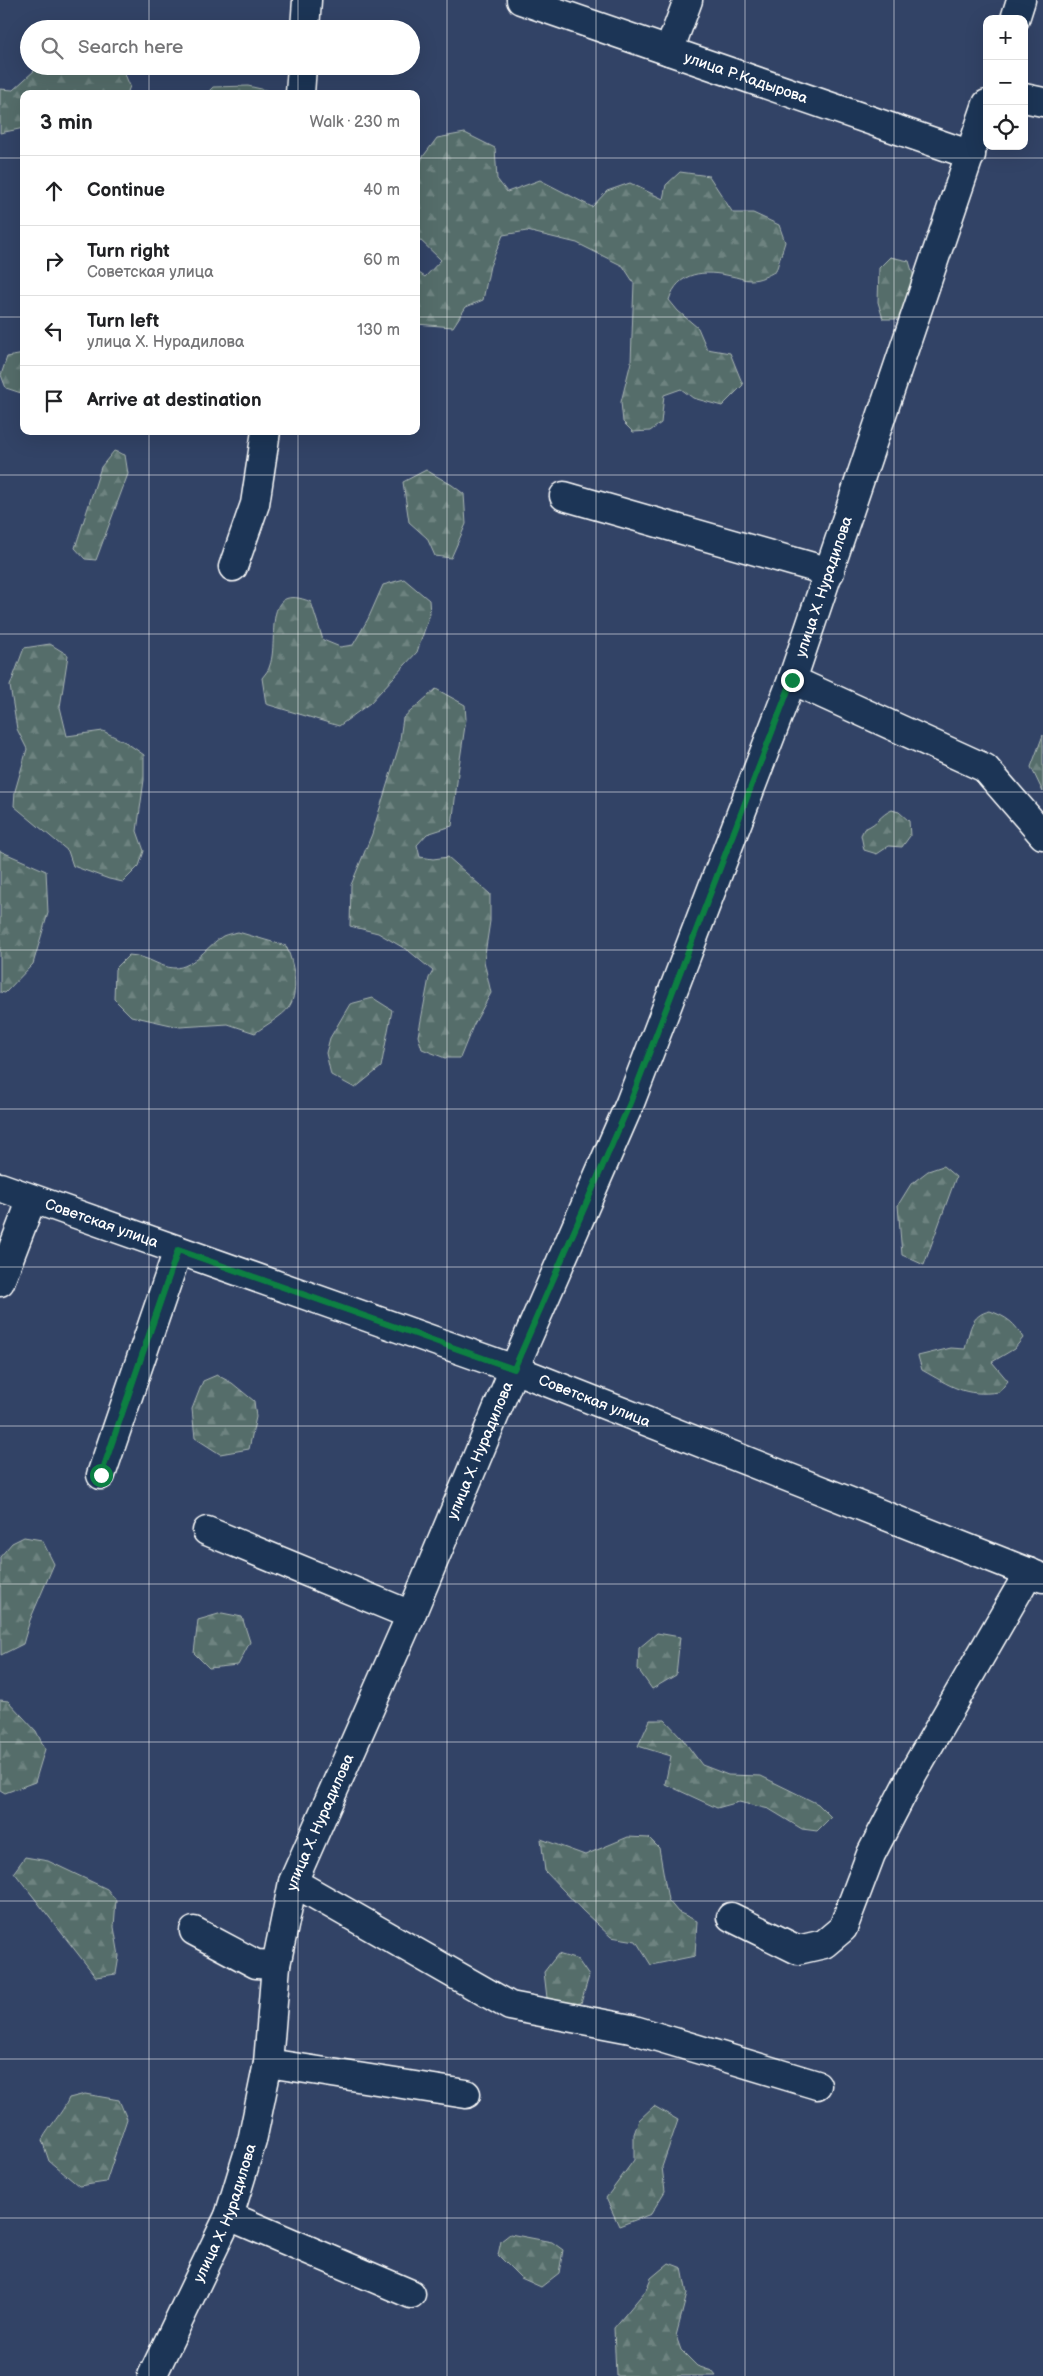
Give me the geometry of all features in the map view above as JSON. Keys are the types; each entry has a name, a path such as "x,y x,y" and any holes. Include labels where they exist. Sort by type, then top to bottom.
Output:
{"street":[{"path":"306,20 307,0"},
{"name":"улица Р.Кадырова","path":"521,0 971,155"},
{"path":"669,51 688,0"},
{"path":"1016,15 1021,0"},
{"path":"300,90 301,75"},
{"path":"1028,99 1043,102"},
{"name":"улица Х. Нурадилова","path":"152,2376 228,2216 252,2141 268,2063 276,1966 293,1882 411,1615 514,1369 630,1103 792,680 987,105"},
{"path":"232,567 255,504 265,435"},
{"path":"564,496 830,572"},
{"path":"792,680 985,768 1043,835"},
{"name":"Советская улица","path":"0,1187 514,1369 1036,1575"},
{"path":"0,1282 32,1199"},
{"path":"101,1475 178,1250"},
{"path":"206,1531 411,1615"},
{"path":"731,1917 798,1950 824,1944 843,1928 871,1854 913,1773 1036,1575"},
{"path":"293,1882 510,2006 631,2029 817,2084"},
{"path":"194,1931 256,1964 276,1966"},
{"path":"268,2063 466,2094"},
{"path":"228,2216 411,2294"}],"green space":[{"path":"30,75 125,75 130,86 128,90 20,90 20,129 0,133 0,89 13,90"},
{"path":"248,86 266,90 210,90 213,87"},
{"path":"465,133 495,148 497,179 507,192 540,180 592,207 607,191 630,183 663,199 666,185 680,172 709,176 733,213 753,213 779,225 785,242 776,271 750,280 711,273 693,275 679,283 673,290 669,300 678,311 698,328 707,349 730,353 743,385 722,406 693,398 681,389 664,395 661,423 650,431 633,432 623,422 621,402 631,362 634,283 623,266 577,243 527,231 503,235 490,266 483,300 466,307 453,327 420,324 420,274 425,277 441,260 420,240 420,165 422,158 437,138"},
{"path":"890,257 909,261 917,288 901,319 883,319 878,302 879,268"},
{"path":"20,355 20,393 6,388 1,375 7,357"},
{"path":"114,451 125,455 128,474 96,560 85,559 75,548 101,467"},
{"path":"426,470 464,494 466,524 451,558 435,556 427,538 409,522 403,482"},
{"path":"404,579 429,600 430,614 417,652 370,703 339,726 266,704 262,678 270,665 275,616 278,606 285,599 295,598 311,602 323,640 340,647 353,645 368,619 383,585"},
{"path":"50,644 68,655 60,707 67,736 103,731 127,743 144,755 144,780 137,831 144,851 139,866 123,882 73,866 68,851 14,806 15,791 27,749 17,729 10,686 24,648"},
{"path":"436,689 465,705 466,719 452,826 427,834 417,845 420,857 433,859 448,857 490,894 490,921 484,961 491,993 473,1026 460,1058 445,1058 422,1049 418,1036 429,978 433,971 409,951 378,933 350,926 351,885 372,834 399,746 403,718"},
{"path":"1043,735 1043,792 1031,767"},
{"path":"892,810 899,812 909,821 910,836 902,847 889,846 877,854 864,850 861,835 864,829"},
{"path":"0,851 46,871 48,913 33,964 5,993 0,992"},
{"path":"238,932 286,946 293,968 295,985 289,1007 255,1033 228,1024 180,1027 131,1016 114,999 115,969 129,955 142,957 163,966 181,967 194,960 223,936"},
{"path":"373,998 392,1010 381,1067 355,1088 331,1075 326,1053 330,1038 350,1004"},
{"path":"943,1166 956,1177 924,1265 902,1255 898,1205 911,1184 928,1171"},
{"path":"990,1311 1010,1321 1023,1338 1014,1349 992,1362 1008,1381 999,1392 976,1393 958,1389 922,1370 918,1356 951,1348 965,1349 975,1320 983,1313"},
{"path":"217,1375 232,1383 254,1401 256,1417 249,1449 220,1454 195,1438 192,1409 203,1381"},
{"path":"24,1537 42,1540 54,1564 30,1620 23,1644 1,1655 0,1557 12,1543"},
{"path":"222,1613 242,1617 250,1642 238,1665 209,1668 194,1653 198,1620"},
{"path":"657,1633 680,1637 676,1675 652,1689 638,1669 639,1648"},
{"path":"0,1700 8,1701 36,1731 45,1749 35,1782 5,1793 0,1790"},
{"path":"650,1720 665,1720 681,1737 702,1765 728,1775 761,1776 818,1804 831,1817 817,1831 802,1829 769,1809 739,1802 717,1808 665,1784 671,1756 638,1746"},
{"path":"628,1837 649,1838 659,1848 668,1900 678,1912 697,1921 695,1956 651,1965 636,1941 611,1937 545,1871 541,1839 585,1855"},
{"path":"25,1857 48,1861 107,1889 116,1900 114,1927 119,1956 116,1974 96,1977 14,1872"},
{"path":"558,1954 578,1960 589,1976 581,2003 567,2005 547,1998 544,1972"},
{"path":"85,2094 119,2100 127,2119 106,2182 79,2186 49,2161 42,2140 69,2098"},
{"path":"654,2106 678,2120 662,2167 665,2191 651,2214 619,2226 606,2198 634,2160 634,2134 639,2120"},
{"path":"510,2234 552,2242 563,2250 559,2273 541,2287 521,2278 498,2255 501,2241"},
{"path":"669,2263 682,2268 687,2294 676,2336 681,2350 697,2366 712,2371 716,2376 616,2376 614,2328 646,2290 651,2278"}],"route":[{"path":"101,1475 178,1250 514,1369 630,1103 792,680"}]}
